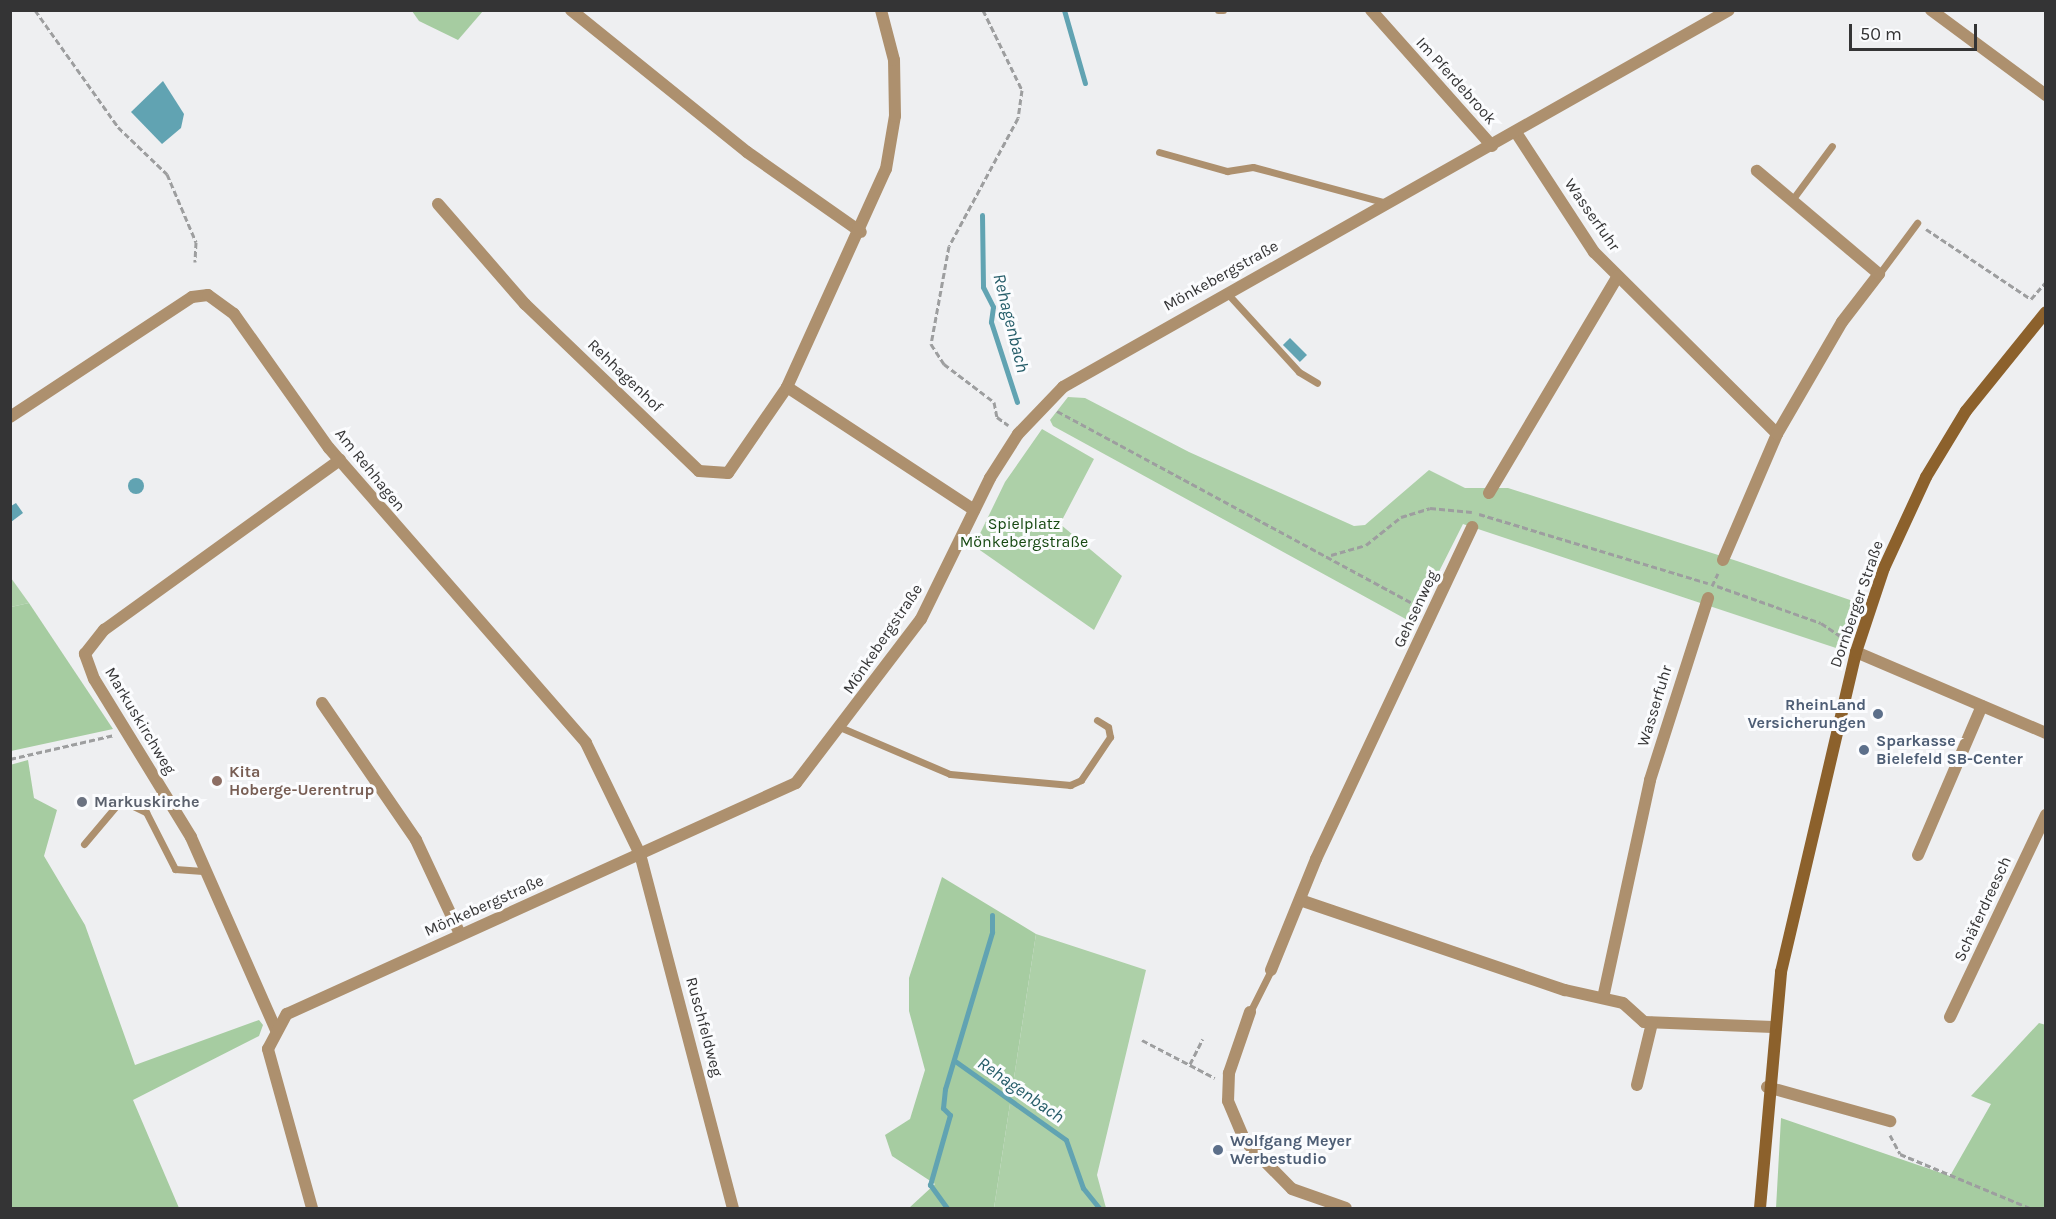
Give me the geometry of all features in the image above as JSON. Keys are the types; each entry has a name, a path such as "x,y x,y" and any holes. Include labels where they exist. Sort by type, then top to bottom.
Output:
{"main road":[{"name":"Dornberger Straße","path":"1760,1209 1773,1027 1808,842 1856,652 1888,558 1926,477 1966,411 2046,312"}],"street":[{"path":"572,10 747,152 861,232"},
{"name":"Rehhagenhof","path":"438,204 525,304 699,471 728,473 788,387 861,232 886,169 895,116 894,60 881,10"},
{"name":"Im Pferdebrook","path":"1371,10 1492,146"},
{"name":"Mönkebergstraße","path":"276,1030 287,1014 460,934 776,796 809,769 842,728 931,602 974,510 1018,434 1045,405 1100,363 1387,203 1518,134 1729,10"},
{"path":"1931,10 2046,95"},
{"name":"Wasserfuhr","path":"1518,134 1594,252 1777,434"},
{"path":"1723,560 1777,434 1842,322 1879,274 1757,171"},
{"path":"1489,493 1618,276"},
{"name":"Am Rehhagen","path":"10,417 192,297 208,295 234,314 340,460 586,743 640,854"},
{"path":"788,387 974,510"},
{"name":"Markuskirchweg","path":"276,1030 206,871 129,732 86,662 89,645 340,460"},
{"name":"Gehsenweg","path":"1271,970 1300,900 1472,527"},
{"name":"Wasserfuhr","path":"1603,998 1650,780 1708,598"},
{"path":"1856,652 2046,733"},
{"path":"322,703 416,840 460,934"},
{"path":"1918,855 1982,706"},
{"name":"Schäferdreesch","path":"1950,1017 2046,815"},
{"name":"Ruschfeldweg","path":"640,854 733,1209"},
{"path":"1300,900 1623,1004 1652,1023 1773,1027"},
{"path":"1250,1012 1229,1085 1235,1121 1258,1160 1292,1189 1346,1209"},
{"path":"1637,1084 1652,1023"},
{"path":"276,1030 268,1049 270,1068 312,1209"},
{"path":"1767,1087 1890,1121"}],"lane":[{"path":"1218,10 1223,10"},
{"path":"1792,200 1832,146"},
{"path":"1159,152 1227,171 1253,167 1387,203"},
{"path":"1879,274 1917,223"},
{"path":"1226,292 1299,372 1317,383"},
{"path":"842,728 950,774 1070,785 1081,780 1110,737 1108,727 1096,720"},
{"path":"84,844 121,800 146,812 175,869 206,871"},
{"path":"1250,1012 1271,970"}],"path":[{"path":"35,10 118,127 167,174 196,242 195,262"},
{"path":"983,10 1022,90 1014,127 949,246 932,344 944,364 994,402 997,417 1018,434"},
{"path":"1917,223 2031,299 2046,282"},
{"path":"1045,405 1331,555 1433,615"},
{"path":"1472,527 1489,493"},
{"path":"1331,555 1366,545 1401,517 1430,508 1479,514 1713,584 1821,624 1847,641"},
{"path":"1708,598 1723,560"},
{"path":"10,759 129,732"},
{"path":"1190,1065 1203,1039"},
{"path":"1142,1040 1229,1085"},
{"path":"1890,1121 1894,1150 2030,1209"}],"green space":[{"path":"412,11 483,11 458,40 419,21"},
{"path":"1068,397 1085,398 1189,452 1354,526 1365,525 1429,470 1465,488 1508,488 1737,561 1853,601 1842,650 1463,524 1413,623 1053,426 1050,420"},
{"name":"Spielplatz Mönkebergstraße","path":"1042,429 1094,459 1060,524 1122,576 1094,630 974,546 1005,482"},
{"path":"11,578 29,603 11,607"},
{"path":"29,603 113,729 11,751 11,607"},
{"path":"28,760 34,798 57,810 44,856 85,925 135,1065 259,1020 263,1025 259,1036 133,1100 179,1208 11,1208 10,765"},
{"path":"942,877 1036,934 994,1208 909,1208 935,1184 892,1156 885,1135 910,1119 925,1070 909,1011 909,978"},
{"path":"1036,934 1146,970 1097,1175 1106,1208 994,1208"},
{"path":"2039,1023 2046,1025 2045,1208 1776,1208 1781,1118 1950,1176 1991,1104 1971,1096"}],"water":[{"path":"163,81 184,114 181,128 162,144 131,112"},
{"path":"1290,338 1307,355 1300,362 1283,345"},
{"path":"136,478 144,486 136,494 128,486"},
{"path":"16,503 23,513 11,522 11,506"}],"waterway":[{"name":"Rehagenbach","path":"1064,10 1085,83"},
{"name":"Rehagenbach","path":"982,215 983,287 993,307 991,322 1017,402"},
{"name":"Rehagenbach","path":"947,1208 930,1185 950,1115 943,1108 945,1089 992,932 992,915"},
{"name":"Rehagenbach","path":"955,1061 1066,1140 1083,1188 1099,1208"}],"place":[{"name":"RheinLand Versicherungen","path":"1878,714"},
{"name":"Sparkasse Bielefeld SB-Center","path":"1864,750"},
{"name":"Kita Hoberge-Uerentrup","path":"217,781"},
{"name":"Markuskirche","path":"82,802"},
{"name":"Wolfgang Meyer Werbestudio","path":"1218,1150"}]}
